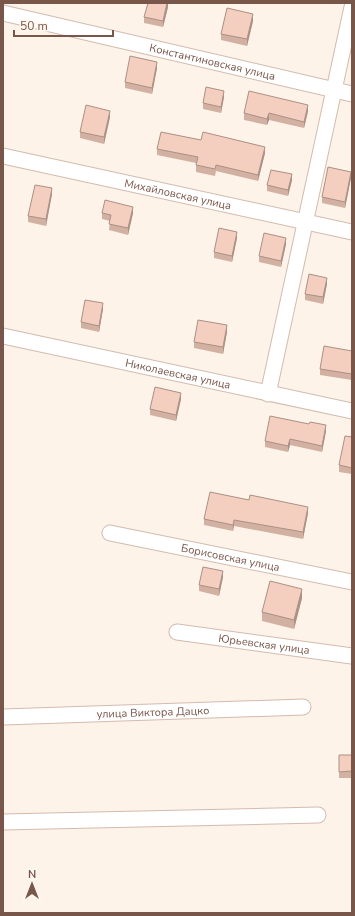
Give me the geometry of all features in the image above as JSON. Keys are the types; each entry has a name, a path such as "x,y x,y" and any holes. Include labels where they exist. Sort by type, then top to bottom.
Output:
{"street":[{"path":"268,394 352,7"},
{"name":"Константиновская улица","path":"3,13 352,94"},
{"name":"Михайловская улица","path":"3,156 352,232"},
{"name":"Николаевская улица","path":"3,336 352,411"},
{"name":"Борисовская улица","path":"110,533 352,582"},
{"name":"Юрьевская улица","path":"177,632 352,656"},
{"name":"улица Виктора Дацко","path":"3,716 303,707"},
{"path":"3,822 318,815"}],"building":[{"path":"148,3 167,3 163,21 144,17"},
{"path":"227,8 253,14 247,39 221,34"},
{"path":"130,56 157,62 152,88 125,82"},
{"path":"206,87 224,91 221,107 203,103"},
{"path":"249,91 308,105 304,122 269,113 267,119 244,113"},
{"path":"86,105 110,111 104,137 80,132"},
{"path":"161,132 201,140 203,132 265,147 258,175 216,165 215,169 196,165 198,157 157,149"},
{"path":"328,167 351,172 345,202 322,197"},
{"path":"271,170 292,174 288,190 267,185"},
{"path":"35,185 52,188 46,219 28,216"},
{"path":"105,200 133,207 128,228 109,224 111,215 102,213"},
{"path":"219,228 237,232 232,256 214,252"},
{"path":"264,233 286,238 281,261 259,256"},
{"path":"309,274 327,278 323,297 305,294"},
{"path":"85,300 103,303 99,326 81,322"},
{"path":"198,320 227,325 223,347 194,342"},
{"path":"324,346 352,351 352,374 320,369"},
{"path":"155,387 181,393 176,415 150,409"},
{"path":"270,416 309,424 310,422 326,425 322,446 290,439 288,446 265,441"},
{"path":"345,436 352,437 352,468 339,465"},
{"path":"210,492 249,500 250,495 308,507 303,532 234,520 233,525 204,519"},
{"path":"203,567 223,571 219,589 199,585"},
{"path":"270,581 302,589 294,620 262,612"},
{"path":"339,755 352,755 352,771 339,772"}]}
